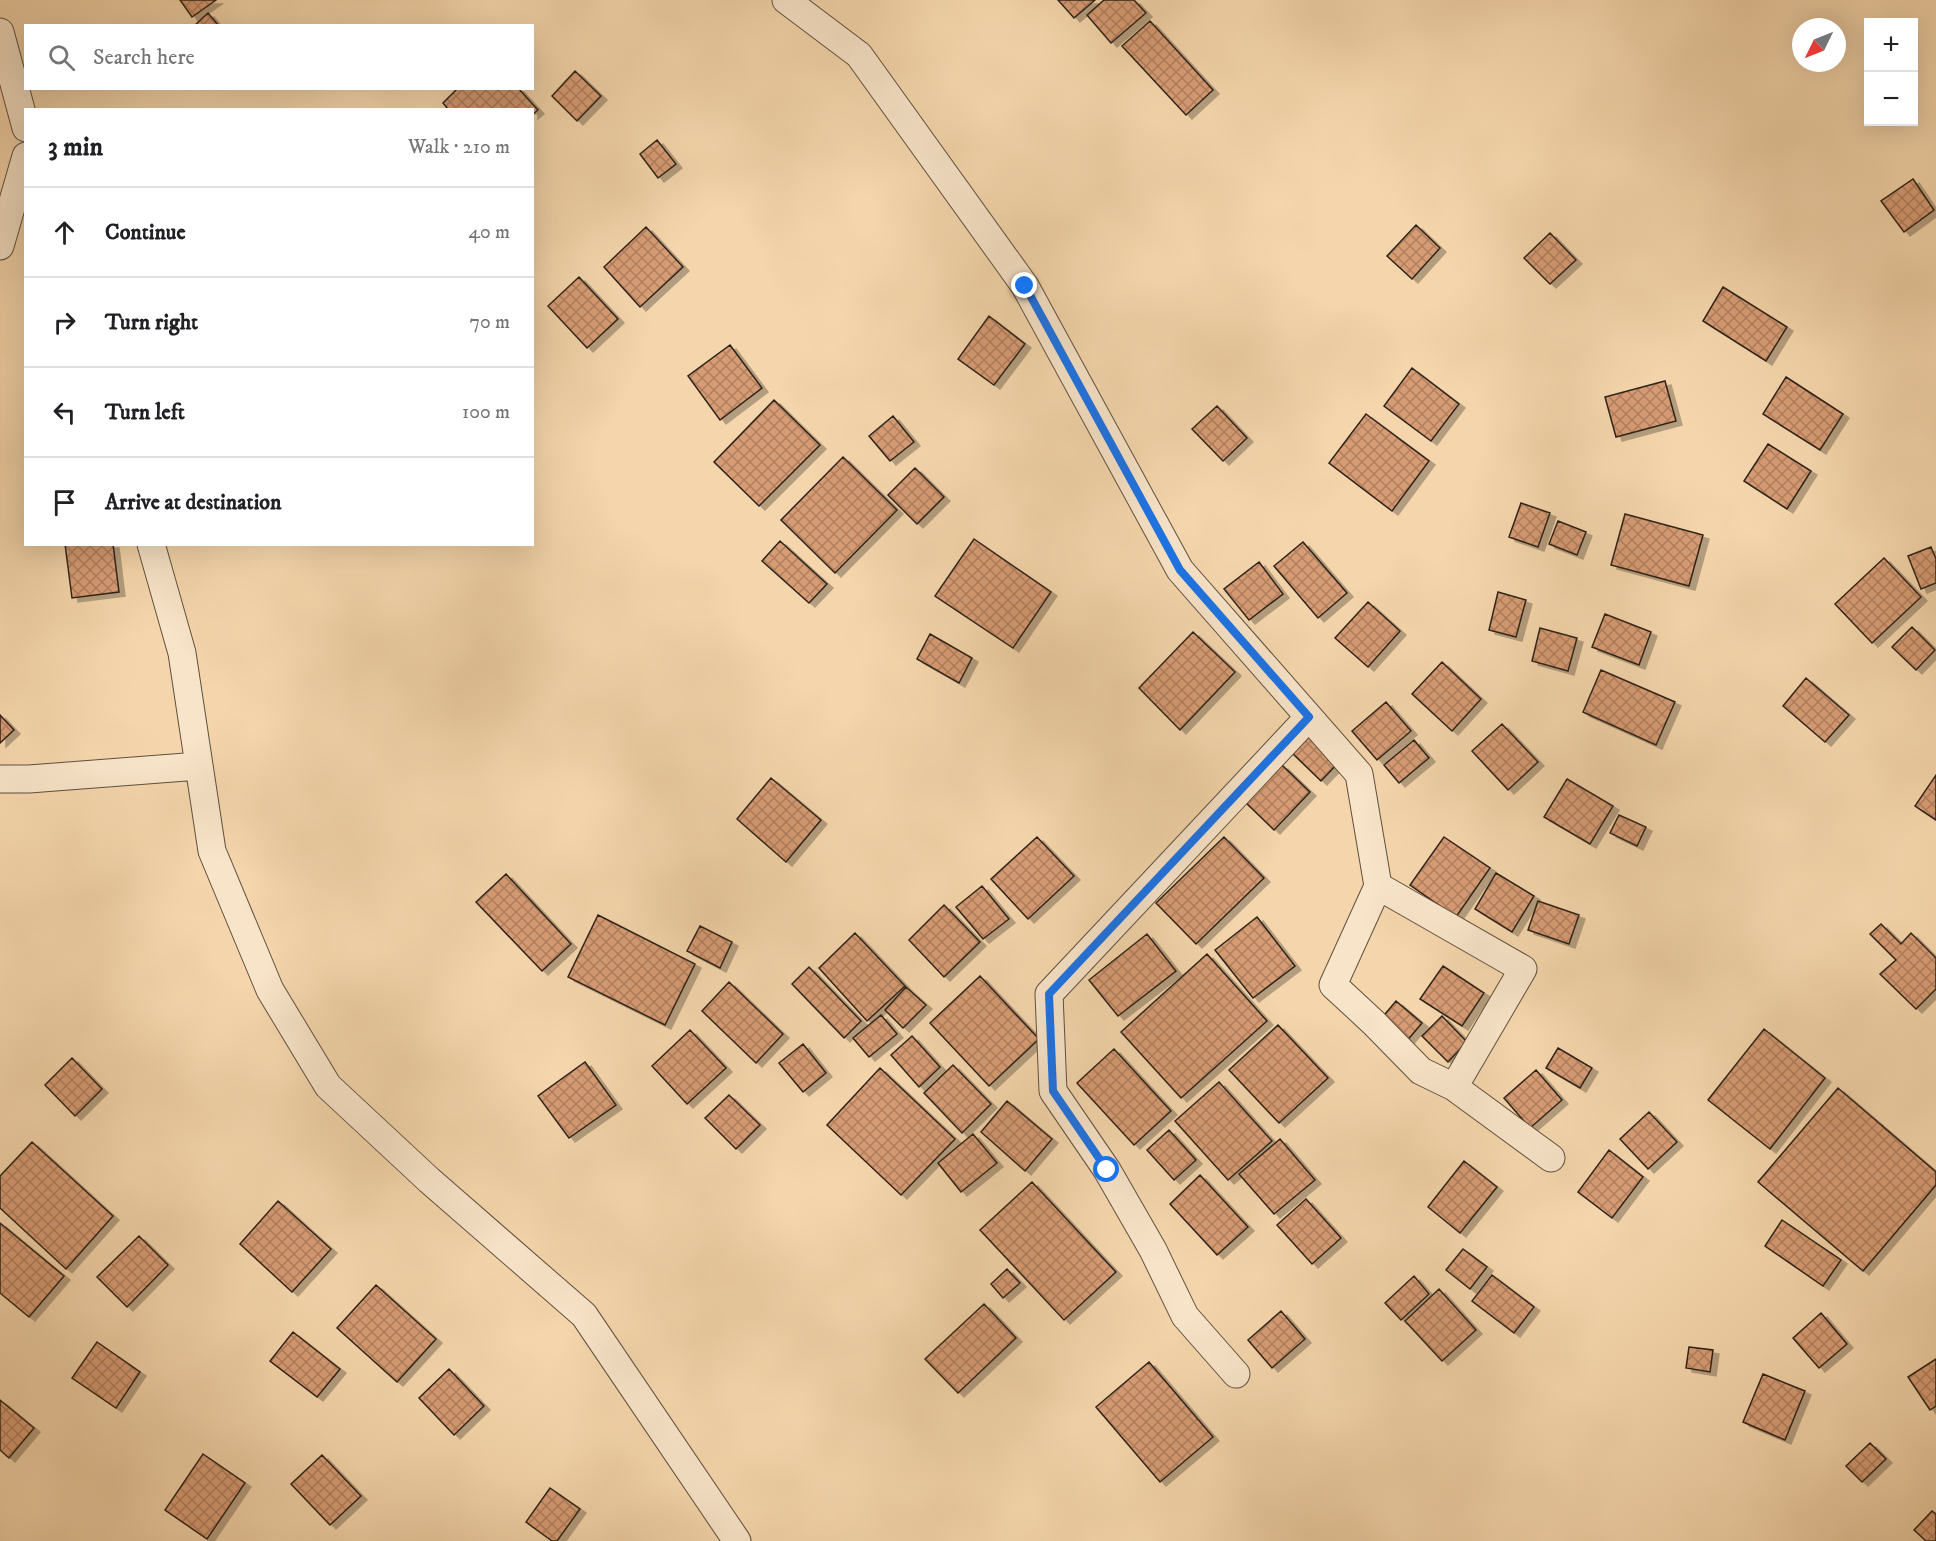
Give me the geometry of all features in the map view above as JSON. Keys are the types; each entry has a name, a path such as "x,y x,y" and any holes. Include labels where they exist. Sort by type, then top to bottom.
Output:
{"street":[{"path":"786,0 859,55 1025,286 1180,570 1359,774 1378,886 1333,985 1421,1071 1454,1087 1551,1158"},
{"path":"0,32 24,121"},
{"path":"0,246 24,163"},
{"path":"152,546 182,653 212,851 270,990 328,1086 429,1180 584,1315 737,1541"},
{"path":"1236,1374 1185,1316 1153,1250 1107,1170 1053,1091 1049,994 1309,717"},
{"path":"0,779 199,766"},
{"path":"1378,886 1523,969 1454,1087"}],"building":[{"path":"180,0 216,0 192,17"},
{"path":"1058,0 1095,0 1074,18"},
{"path":"1104,0 1134,0 1146,13 1111,43 1087,15"},
{"path":"208,13 217,24 196,24"},
{"path":"1150,21 1213,90 1186,115 1122,46"},
{"path":"575,71 601,96 577,121 552,96"},
{"path":"456,90 520,90 538,110 534,113 534,108 447,108 443,103"},
{"path":"657,140 676,164 658,178 640,154"},
{"path":"1913,179 1934,210 1904,232 1881,201"},
{"path":"1416,225 1440,248 1412,279 1387,256"},
{"path":"646,227 683,267 640,307 604,267"},
{"path":"1550,233 1576,260 1550,284 1524,258"},
{"path":"579,277 618,319 587,348 548,306"},
{"path":"1723,287 1787,327 1766,361 1703,321"},
{"path":"989,316 1025,344 994,385 958,359"},
{"path":"730,345 762,388 720,420 688,376"},
{"path":"1412,368 1459,404 1431,441 1384,406"},
{"path":"1786,377 1843,414 1820,450 1763,414"},
{"path":"1665,381 1676,421 1616,437 1605,397"},
{"path":"774,400 820,445 759,506 714,462"},
{"path":"1217,406 1247,438 1223,461 1192,429"},
{"path":"1366,414 1429,461 1392,511 1329,463"},
{"path":"893,416 914,442 890,461 869,436"},
{"path":"1768,444 1811,471 1787,509 1744,481"},
{"path":"843,457 897,510 835,573 781,520"},
{"path":"915,468 944,497 917,524 888,495"},
{"path":"1521,503 1550,513 1538,547 1509,537"},
{"path":"1625,514 1703,535 1689,586 1611,565"},
{"path":"1558,521 1586,532 1577,555 1549,544"},
{"path":"974,539 1051,592 1013,648 935,596"},
{"path":"780,541 827,584 809,603 762,561"},
{"path":"1303,542 1347,593 1318,618 1274,566"},
{"path":"65,546 113,546 119,592 72,598"},
{"path":"1931,547 1936,559 1936,583 1921,589 1908,556"},
{"path":"1884,558 1921,597 1872,643 1835,604"},
{"path":"1259,562 1283,594 1249,620 1224,589"},
{"path":"1498,592 1526,600 1516,637 1489,630"},
{"path":"1368,602 1400,631 1368,667 1335,638"},
{"path":"1605,614 1651,632 1639,665 1592,647"},
{"path":"1912,627 1935,650 1916,670 1892,647"},
{"path":"1540,628 1577,638 1568,671 1532,661"},
{"path":"1193,632 1235,672 1180,730 1139,688"},
{"path":"930,634 972,658 959,683 917,659"},
{"path":"1442,662 1481,699 1452,731 1412,694"},
{"path":"1601,670 1675,702 1656,745 1583,712"},
{"path":"1806,678 1849,715 1825,742 1783,706"},
{"path":"1386,702 1411,731 1377,760 1352,731"},
{"path":"0,715 14,730 0,743"},
{"path":"1502,724 1538,762 1508,790 1472,751"},
{"path":"1310,734 1339,762 1321,781 1292,753"},
{"path":"1414,740 1429,758 1399,783 1384,765"},
{"path":"1282,765 1310,792 1274,830 1245,802"},
{"path":"1936,775 1936,820 1915,806"},
{"path":"771,778 821,820 786,862 737,819"},
{"path":"1567,779 1613,806 1590,844 1544,817"},
{"path":"1619,815 1646,827 1637,846 1610,833"},
{"path":"1037,837 1074,876 1028,919 991,879"},
{"path":"1224,837 1264,878 1196,944 1156,903"},
{"path":"1444,837 1490,868 1456,917 1410,885"},
{"path":"1496,873 1534,896 1512,932 1475,909"},
{"path":"506,874 571,944 542,971 476,902"},
{"path":"982,886 1009,919 983,939 956,907"},
{"path":"1538,901 1579,915 1569,944 1528,930"},
{"path":"944,905 980,942 944,977 909,940"},
{"path":"598,915 695,964 665,1025 568,977"},
{"path":"1257,917 1295,966 1253,998 1215,950"},
{"path":"1881,924 1901,944 1911,933 1936,958 1936,989 1916,1009 1880,974 1896,960 1870,934"},
{"path":"700,926 732,942 720,968 687,951"},
{"path":"855,933 905,986 867,1021 819,968"},
{"path":"1147,934 1176,971 1118,1016 1089,980"},
{"path":"1207,954 1267,1021 1181,1098 1121,1032"},
{"path":"1443,966 1484,993 1462,1026 1420,999"},
{"path":"809,967 861,1021 844,1038 792,984"},
{"path":"980,976 1039,1039 989,1086 930,1023"},
{"path":"729,982 783,1034 756,1063 702,1011"},
{"path":"906,987 926,1005 903,1028 885,1010"},
{"path":"1396,1001 1422,1023 1406,1042 1380,1020"},
{"path":"881,1015 897,1034 869,1057 853,1038"},
{"path":"1442,1016 1467,1042 1448,1062 1422,1036"},
{"path":"1278,1025 1328,1078 1279,1123 1229,1070"},
{"path":"1764,1029 1825,1078 1770,1149 1708,1100"},
{"path":"690,1030 726,1068 687,1104 652,1066"},
{"path":"912,1036 940,1067 919,1087 891,1055"},
{"path":"803,1044 826,1073 803,1092 779,1063"},
{"path":"1558,1048 1592,1068 1580,1088 1546,1068"},
{"path":"1114,1049 1171,1111 1134,1145 1077,1083"},
{"path":"72,1058 102,1089 75,1116 45,1085"},
{"path":"585,1062 616,1105 569,1138 538,1096"},
{"path":"953,1065 991,1104 962,1133 924,1093"},
{"path":"880,1068 955,1139 901,1195 827,1125"},
{"path":"1536,1070 1562,1100 1530,1128 1504,1098"},
{"path":"1219,1082 1272,1141 1228,1180 1175,1121"},
{"path":"1838,1088 1936,1172 1936,1185 1863,1271 1758,1182"},
{"path":"729,1095 760,1125 736,1149 705,1118"},
{"path":"1007,1101 1052,1139 1025,1171 981,1132"},
{"path":"1649,1112 1677,1142 1648,1169 1620,1139"},
{"path":"1169,1130 1196,1160 1174,1180 1147,1150"},
{"path":"973,1134 997,1163 961,1192 938,1163"},
{"path":"1280,1139 1315,1180 1274,1214 1239,1174"},
{"path":"32,1142 113,1216 66,1269 0,1208 0,1176"},
{"path":"1609,1150 1643,1177 1612,1218 1578,1192"},
{"path":"1464,1161 1497,1187 1460,1233 1428,1207"},
{"path":"1200,1175 1248,1227 1217,1255 1170,1204"},
{"path":"1032,1182 1116,1272 1064,1320 980,1230"},
{"path":"1306,1199 1341,1238 1312,1264 1277,1225"},
{"path":"278,1201 331,1249 292,1292 240,1244"},
{"path":"1782,1220 1841,1260 1823,1286 1765,1246"},
{"path":"0,1223 64,1276 29,1317 0,1293"},
{"path":"139,1236 168,1265 127,1307 97,1277"},
{"path":"1463,1249 1487,1267 1470,1289 1446,1270"},
{"path":"1007,1269 1020,1283 1003,1298 991,1284"},
{"path":"1492,1275 1534,1307 1514,1333 1472,1301"},
{"path":"1414,1276 1429,1294 1401,1320 1385,1303"},
{"path":"376,1285 436,1339 397,1382 337,1328"},
{"path":"1439,1289 1476,1330 1442,1361 1405,1321"},
{"path":"984,1304 1016,1338 958,1393 925,1359"},
{"path":"1281,1311 1305,1339 1272,1368 1248,1340"},
{"path":"1821,1313 1847,1344 1819,1368 1793,1338"},
{"path":"293,1332 340,1369 317,1397 270,1361"},
{"path":"97,1342 140,1372 116,1408 72,1378"},
{"path":"1689,1347 1713,1350 1710,1372 1686,1368"},
{"path":"1936,1359 1936,1406 1930,1410 1908,1377"},
{"path":"1149,1362 1213,1437 1160,1482 1096,1407"},
{"path":"449,1369 484,1406 454,1435 419,1398"},
{"path":"1763,1374 1805,1391 1785,1440 1743,1422"},
{"path":"0,1400 34,1428 9,1458 0,1450"},
{"path":"1870,1443 1886,1459 1862,1482 1846,1466"},
{"path":"203,1454 245,1483 207,1539 165,1510"},
{"path":"322,1455 361,1496 330,1525 291,1484"},
{"path":"550,1488 580,1509 557,1541 552,1541 526,1522"},
{"path":"1932,1511 1936,1514 1936,1541 1926,1541 1914,1530"}],"route":[{"path":"1025,286 1180,570 1309,717 1049,994 1053,1091 1107,1170"}]}
